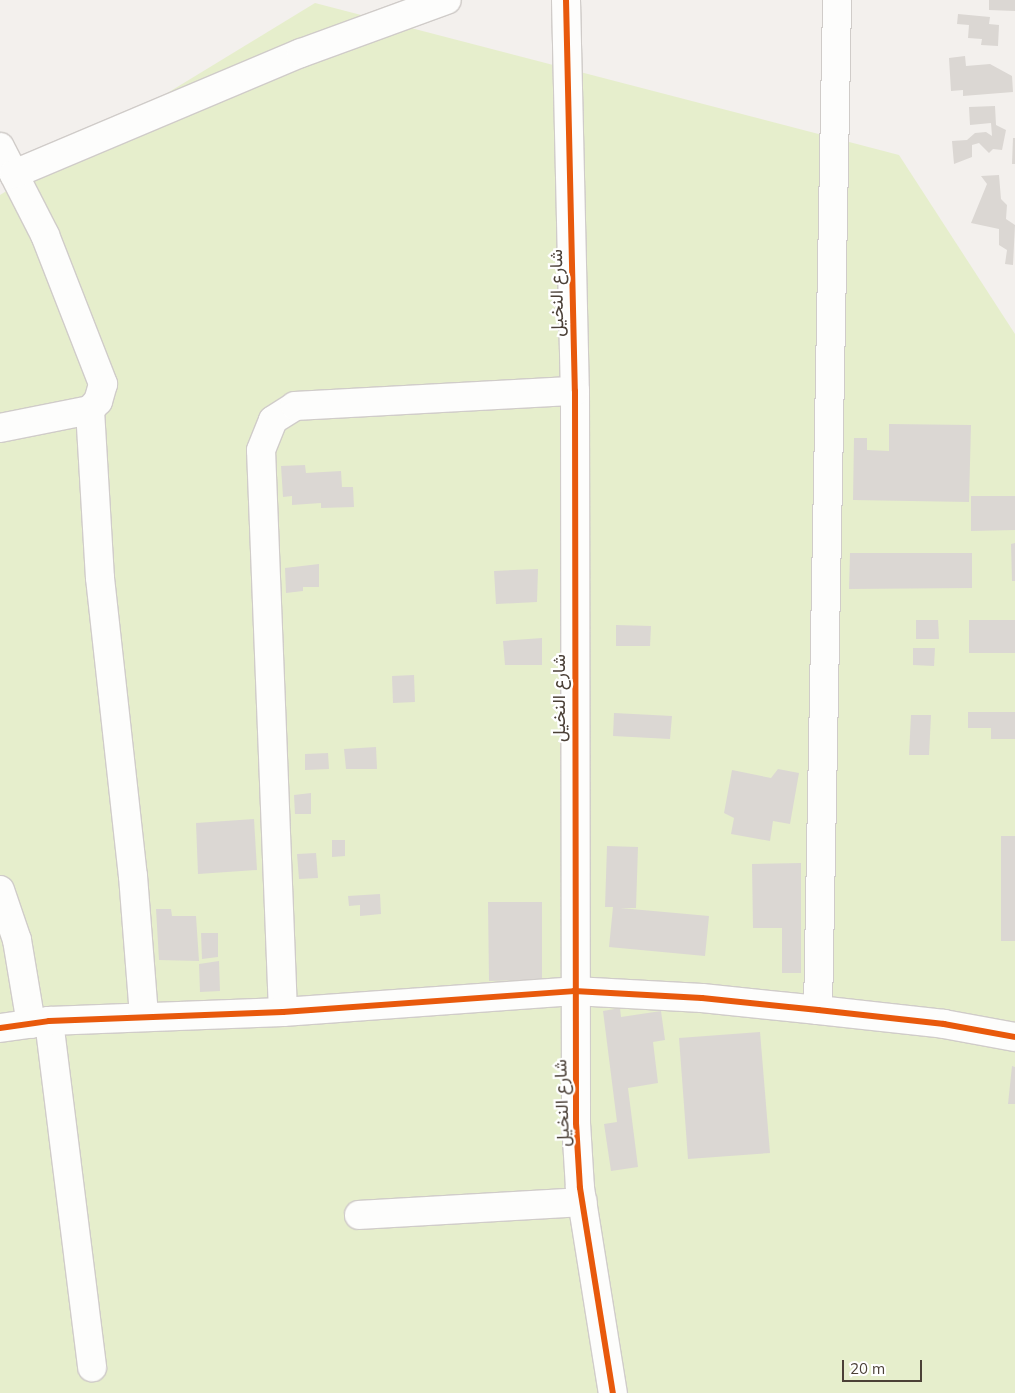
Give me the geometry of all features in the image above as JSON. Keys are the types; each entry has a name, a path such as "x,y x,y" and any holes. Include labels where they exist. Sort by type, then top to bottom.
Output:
{"street":[{"path":"14,174 301,54 446,0"},
{"name":"شارع النخيل","path":"566,0 575,391 574,991 576,1123 583,1202 613,1393"},
{"path":"818,1010 837,0"},
{"path":"0,147 45,235 103,384 98,401 90,410 0,428"},
{"path":"283,1012 261,450 273,420 295,406 575,391"},
{"path":"90,410 100,578 133,876 144,1016"},
{"path":"0,890 17,940 40,1022 92,1367"},
{"path":"0,1028 40,1022 144,1016 283,1012 574,991 702,998 818,1010 944,1024 1015,1037"},
{"path":"359,1215 583,1202"}],"green space":[{"path":"315,3 899,155 1015,334 1015,1393 0,1393 0,195"}],"building":[{"path":"989,0 1015,0 1015,11 989,10"},
{"path":"958,14 990,17 989,24 999,25 998,46 981,45 982,39 968,38 969,25 957,24"},
{"path":"965,56 966,66 990,64 1012,76 1013,92 963,96 963,90 951,91 949,58"},
{"path":"995,106 996,125 1006,130 1002,150 993,149 989,153 979,143 972,145 972,157 954,164 952,141 967,140 975,133 986,132 992,136 991,123 970,125 969,107"},
{"path":"1013,138 1015,138 1015,164 1012,164"},
{"path":"999,175 1001,199 1007,205 1006,219 1015,225 1013,265 1005,264 1007,250 999,245 999,229 971,223 987,184 981,176"},
{"path":"889,424 971,425 969,502 853,500 854,438 867,438 867,450 889,451"},
{"path":"305,465 306,473 341,471 342,487 353,487 354,507 321,508 321,503 292,505 292,496 283,497 281,466"},
{"path":"971,496 1015,496 1015,530 971,531"},
{"path":"1015,543 1015,581 1012,581 1011,544"},
{"path":"850,553 972,553 972,588 849,589"},
{"path":"319,564 319,587 303,587 303,591 286,593 285,568"},
{"path":"538,569 537,602 496,604 494,571"},
{"path":"916,620 938,620 939,639 916,639"},
{"path":"969,620 1015,620 1015,653 969,653"},
{"path":"616,625 651,626 650,646 616,646"},
{"path":"542,638 542,665 505,665 503,641"},
{"path":"913,648 935,648 934,666 913,665"},
{"path":"414,675 415,702 393,703 392,676"},
{"path":"968,712 1015,712 1015,739 991,739 991,728 968,728"},
{"path":"614,713 672,716 670,739 613,736"},
{"path":"911,715 931,715 929,755 909,755"},
{"path":"376,747 377,769 346,769 344,749"},
{"path":"328,753 329,769 305,770 305,754"},
{"path":"778,769 799,773 790,824 773,821 770,841 731,834 734,818 724,813 732,770 771,778"},
{"path":"311,793 311,814 295,814 294,795"},
{"path":"254,819 257,870 198,874 196,823"},
{"path":"1001,836 1015,836 1015,941 1001,941"},
{"path":"332,840 345,840 345,856 332,857"},
{"path":"607,846 638,847 636,908 620,908 709,916 705,956 609,947 613,907 605,907"},
{"path":"316,853 318,878 299,879 297,854"},
{"path":"801,863 801,973 782,973 782,928 753,928 752,864"},
{"path":"380,894 381,914 360,916 360,905 349,906 348,896"},
{"path":"488,902 542,902 542,980 489,981"},
{"path":"156,909 171,909 172,916 196,916 199,961 159,960"},
{"path":"201,933 218,933 218,957 202,959"},
{"path":"219,961 220,991 200,992 199,964"},
{"path":"620,1008 621,1017 661,1011 665,1040 653,1042 658,1083 628,1088 638,1167 611,1171 604,1124 617,1122 603,1011"},
{"path":"760,1032 770,1153 688,1159 679,1038"},
{"path":"1012,1066 1015,1067 1015,1104 1008,1104"}],"cycle path":[{"path":"566,0 575,391 576,1123 580,1188 613,1393"},
{"path":"0,1028 49,1021 283,1012 574,991 702,998 818,1010 944,1024 1015,1037"}]}
